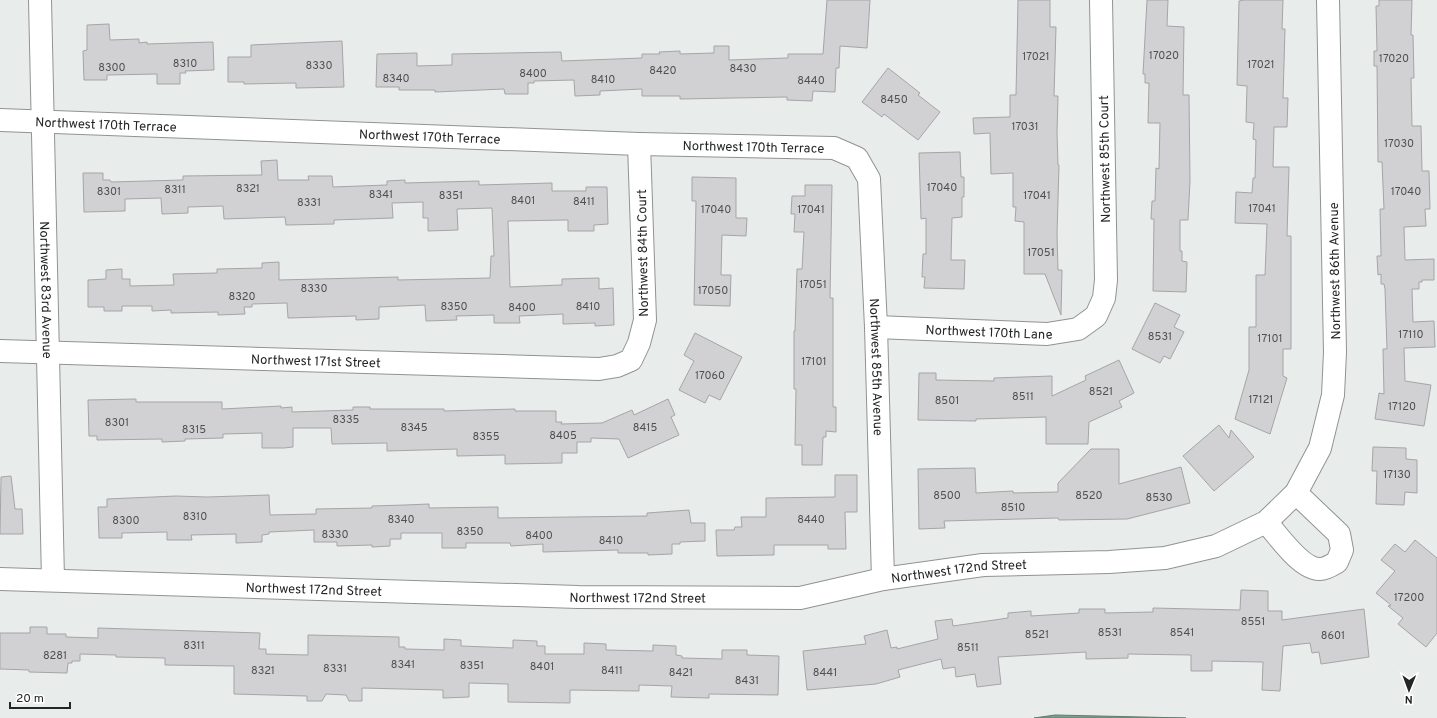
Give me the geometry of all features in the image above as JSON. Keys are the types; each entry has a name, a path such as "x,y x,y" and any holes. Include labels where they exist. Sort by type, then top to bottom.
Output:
{"street":[{"name":"Northwest 83rd Avenue","path":"40,0 53,580"},
{"name":"Northwest 85th Court","path":"1096,316 1104,298 1106,280 1101,0"},
{"name":"Northwest 86th Avenue","path":"1266,522 1296,494 1320,448 1333,395 1335,352 1328,0"},
{"name":"Northwest 170th Terrace","path":"0,120 640,144 834,148 857,158"},
{"name":"Northwest 84th Court","path":"631,360 639,343 645,320 640,144"},
{"name":"Northwest 85th Avenue","path":"857,158 869,180 876,327 883,580"},
{"name":"Northwest 170th Lane","path":"876,327 1047,334 1078,329 1096,316"},
{"name":"Northwest 171st Street","path":"0,350 599,369 617,366 631,360"},
{"path":"1266,522 1308,567 1319,569 1329,567 1337,562 1342,550 1339,534 1296,494"},
{"name":"Northwest 172nd Street","path":"0,579 578,597 800,598 883,580 983,565 1109,562 1165,558 1216,546 1266,522"}],"shaded area":[{"path":"1055,715 1186,718 1034,718"}],"building":[{"path":"827,0 870,0 867,48 840,46 839,68 836,68 835,92 813,91 812,101 787,100 787,97 680,99 680,96 642,96 642,89 600,91 600,95 575,96 574,80 534,81 534,83 528,83 528,94 505,94 504,89 435,92 435,90 399,90 399,87 376,87 377,54 417,53 417,66 452,65 452,54 561,52 562,61 642,58 642,54 660,54 659,52 680,51 680,54 714,53 714,46 729,46 729,60 788,58 788,54 823,54"},
{"path":"1018,0 1050,0 1050,27 1056,27 1054,96 1058,96 1057,133 1059,165 1057,234 1058,270 1062,270 1061,315 1045,274 1024,274 1024,222 1015,221 1016,207 1013,207 1013,173 991,174 990,133 974,134 973,118 1010,117 1010,95 1016,95"},
{"path":"1147,0 1168,0 1167,26 1184,27 1183,95 1189,95 1190,181 1188,220 1180,220 1180,251 1182,251 1182,261 1187,262 1186,292 1153,291 1154,219 1151,219 1152,201 1155,201 1156,168 1159,169 1160,123 1148,123 1149,83 1145,83 1145,74 1143,74"},
{"path":"1283,0 1282,29 1285,29 1283,98 1288,98 1287,127 1274,127 1273,167 1289,167 1287,236 1291,236 1291,349 1283,349 1283,376 1287,378 1270,434 1235,419 1249,370 1249,327 1256,327 1256,275 1265,275 1267,224 1235,223 1236,192 1252,193 1253,178 1255,178 1256,140 1253,139 1254,123 1246,122 1247,86 1237,85 1239,1"},
{"path":"1379,0 1412,0 1411,35 1413,35 1414,78 1411,78 1412,126 1421,126 1422,171 1429,171 1430,209 1425,209 1426,226 1404,227 1405,260 1434,259 1434,280 1422,280 1422,282 1419,282 1419,289 1412,289 1413,322 1434,321 1435,347 1404,348 1405,381 1431,385 1424,426 1375,419 1379,393 1384,394 1383,349 1387,349 1385,289 1384,284 1381,284 1381,274 1378,275 1377,256 1381,256 1380,209 1384,209 1382,162 1378,162 1377,66 1374,66 1374,51 1377,51 1376,6 1379,6"},
{"path":"109,24 110,40 139,39 139,43 147,42 147,44 213,42 214,70 185,71 186,73 180,73 180,84 157,84 157,74 107,75 107,80 84,80 83,51 87,50 87,25"},
{"path":"342,41 344,87 296,88 296,83 244,84 244,82 228,82 228,57 251,57 251,45"},
{"path":"888,68 920,93 918,95 940,112 918,140 884,114 882,117 862,102"},
{"path":"960,152 961,177 964,177 964,197 962,197 962,217 952,218 951,260 965,260 964,289 924,288 925,277 922,277 923,254 926,254 926,218 921,219 919,153"},
{"path":"277,160 278,180 309,180 308,176 332,176 333,187 387,185 387,181 405,180 405,183 479,181 479,185 552,183 552,191 586,191 586,187 607,187 608,224 594,225 594,231 568,231 568,220 508,221 510,287 562,285 562,279 599,278 599,289 613,288 614,325 595,326 595,323 563,324 563,314 519,316 520,323 494,323 494,315 456,316 457,320 426,321 425,305 379,307 379,319 356,320 356,316 288,318 287,303 252,304 252,307 244,307 245,314 218,315 218,312 171,313 171,310 152,311 152,306 122,306 122,311 104,311 104,307 88,307 88,280 106,279 106,270 122,269 122,279 130,279 130,286 174,285 173,274 217,273 217,269 262,268 262,263 279,262 279,280 398,277 398,280 490,278 491,256 494,256 492,208 457,209 458,230 428,231 428,218 423,218 423,202 392,203 393,218 334,220 334,224 286,225 285,217 224,219 223,206 188,207 188,213 162,214 161,198 125,199 125,211 84,212 83,173 103,173 103,180 110,180 111,182 183,180 183,176 262,175 261,161"},
{"path":"692,177 736,178 736,218 747,218 746,236 722,235 721,275 731,275 730,306 694,305 696,201 692,201"},
{"path":"805,185 832,185 830,298 833,298 833,407 836,407 836,432 826,431 826,437 823,437 822,465 802,465 802,445 795,445 796,389 794,389 794,331 797,269 802,269 804,232 794,232 795,214 791,214 792,196 805,196"},
{"path":"1155,303 1180,315 1174,327 1184,332 1170,359 1164,356 1160,363 1132,349"},
{"path":"695,333 742,357 720,400 709,395 705,403 679,390 694,361 684,355"},
{"path":"1119,360 1134,393 1119,401 1122,407 1089,422 1088,444 1046,444 1046,417 976,419 976,421 918,420 919,373 936,373 936,380 994,381 994,378 1052,376 1052,396 1086,380 1085,376"},
{"path":"136,399 136,402 222,402 222,409 281,406 281,408 292,407 292,412 353,410 353,407 370,407 370,409 444,409 444,411 515,409 515,411 556,411 556,422 562,422 561,424 602,423 632,410 634,415 668,399 675,415 671,417 679,435 628,458 619,439 591,438 591,442 577,442 577,453 562,453 562,463 505,464 505,455 457,456 457,449 387,451 387,443 332,444 331,428 293,428 293,447 284,448 262,448 262,433 223,434 223,438 185,439 185,441 162,442 162,439 97,440 97,436 89,436 88,400"},
{"path":"1219,425 1229,438 1231,430 1254,457 1214,491 1183,456"},
{"path":"1373,447 1406,448 1406,459 1417,460 1417,493 1405,492 1404,505 1376,504 1377,471 1372,471"},
{"path":"1091,449 1119,449 1119,484 1181,467 1190,503 1127,519 1059,520 1058,518 944,521 945,528 919,529 918,469 975,468 976,493 1013,491 1013,493 1058,492 1058,483"},
{"path":"835,475 857,475 857,512 845,512 846,549 828,549 828,545 774,545 774,555 717,556 716,530 734,530 735,527 742,527 741,517 766,517 766,498 835,497"},
{"path":"11,476 15,509 22,509 23,534 0,534 1,477"},
{"path":"269,495 270,515 316,514 316,509 372,508 372,506 429,504 429,508 498,507 498,518 647,516 647,513 689,510 691,523 705,523 705,541 680,542 680,544 672,544 672,554 648,555 648,553 618,553 618,550 543,552 543,544 511,546 510,543 466,543 466,548 442,548 442,533 401,533 401,539 390,539 390,546 372,547 372,545 337,546 337,542 314,542 314,530 269,532 269,534 262,535 262,542 236,543 236,534 191,535 192,540 167,540 167,532 122,533 122,538 99,538 98,507 107,507 107,499 176,496 207,497"},
{"path":"1415,540 1437,558 1437,633 1426,647 1398,624 1403,618 1388,606 1391,605 1376,593 1395,571 1381,560 1395,544 1405,552"},
{"path":"1241,590 1268,591 1268,611 1282,611 1282,620 1364,609 1369,657 1321,664 1319,652 1312,653 1310,643 1283,646 1280,691 1262,690 1263,662 1212,661 1212,671 1191,671 1191,655 1128,654 1128,658 1086,659 1086,652 998,657 1001,684 977,687 975,674 956,677 955,667 943,669 941,659 898,670 900,677 876,684 807,690 803,651 866,644 864,636 887,630 891,648 897,647 897,649 938,639 935,621 952,619 953,626 1008,618 1008,613 1031,611 1031,616 1079,613 1079,609 1105,609 1105,613 1153,612 1153,608 1240,610"},
{"path":"30,627 47,627 47,634 66,634 66,637 98,638 98,628 260,633 259,649 266,649 266,654 308,655 308,635 399,637 399,647 405,647 405,649 444,650 444,639 461,640 461,646 513,648 513,640 537,641 537,646 545,646 545,654 584,654 584,643 606,644 606,650 653,651 653,645 676,646 676,655 682,656 682,658 722,659 722,650 747,650 747,655 779,656 778,695 709,694 709,698 671,697 672,686 639,685 639,691 570,690 570,703 508,702 508,684 469,683 469,697 443,698 443,690 362,688 362,701 349,701 346,695 326,694 322,701 307,701 307,696 234,694 234,666 165,665 165,658 116,657 116,655 80,654 80,661 72,661 72,663 68,663 67,673 29,672 29,670 0,669 0,633 30,633"}]}
